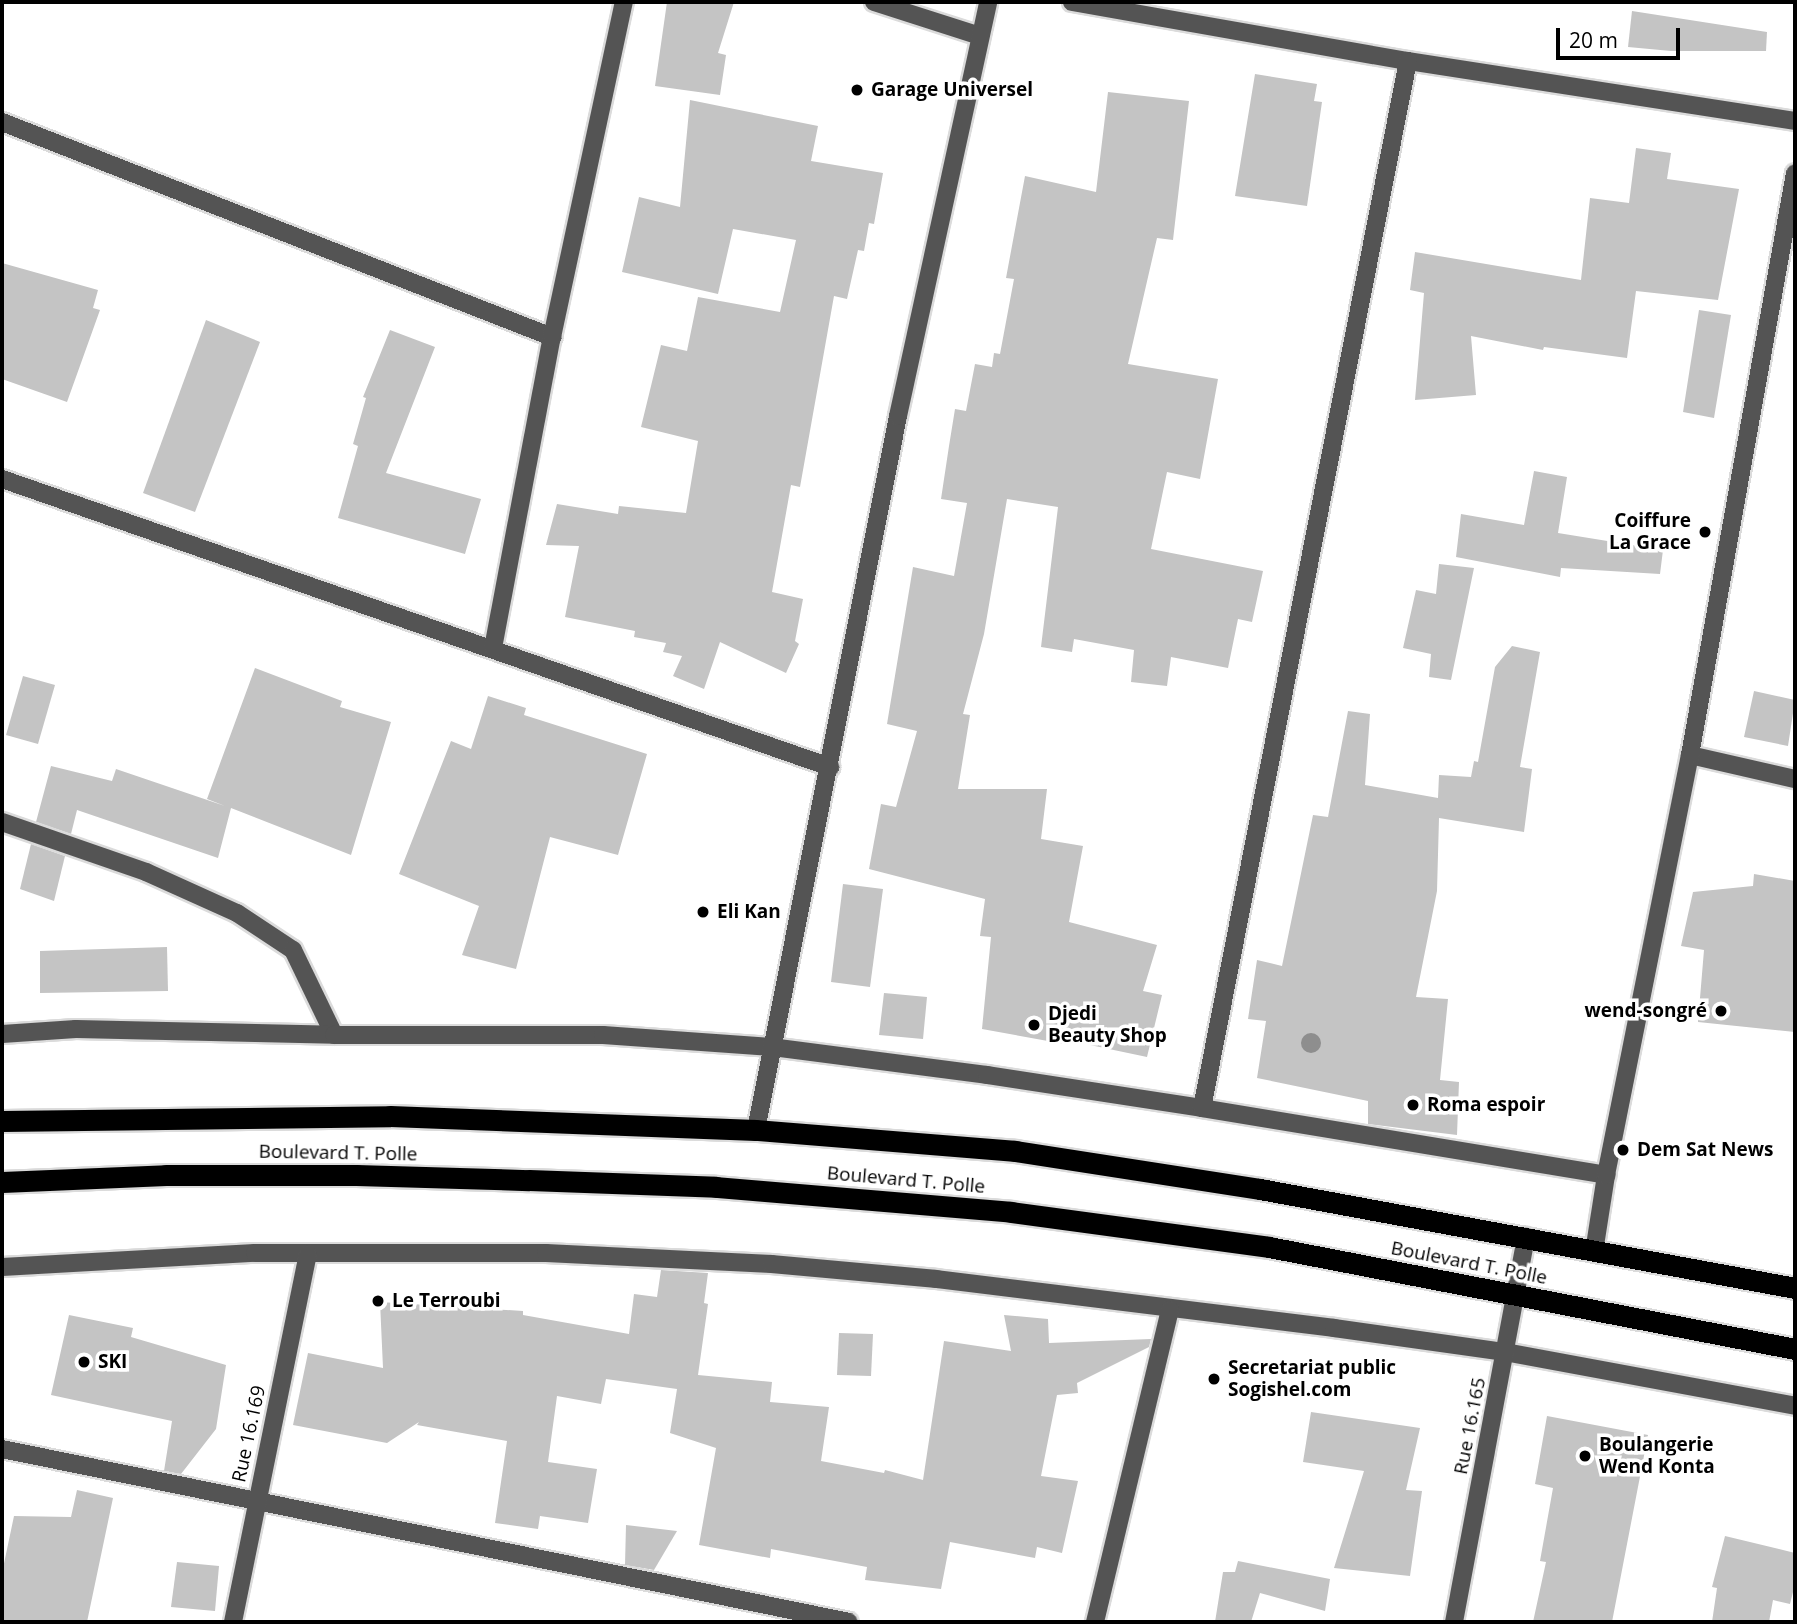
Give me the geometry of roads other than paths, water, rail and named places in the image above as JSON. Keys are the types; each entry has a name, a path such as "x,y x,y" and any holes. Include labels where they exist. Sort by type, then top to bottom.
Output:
{"highway":[{"name":"Boulevard T. Polle","path":"2,1121 390,1116 756,1130 1015,1151 1260,1189 1795,1288"},
{"name":"Boulevard T. Polle","path":"2,1182 166,1175 356,1175 716,1187 1011,1212 1269,1247 1795,1349"}],"street":[{"path":"494,649 552,337 624,2"},
{"path":"874,2 980,36"},
{"path":"756,1130 898,416 988,2"},
{"path":"1072,2 1408,61 1795,121"},
{"path":"1202,1108 1408,61"},
{"path":"2,122 552,337"},
{"path":"1594,1252 1606,1175 1690,755 1795,173"},
{"path":"2,479 830,767"},
{"path":"1690,755 1795,779"},
{"path":"2,822 146,872 237,913 293,950 334,1035"},
{"path":"2,1034 76,1028 334,1035 603,1035 772,1047 986,1075 1202,1108 1606,1175"},
{"name":"Rue 16.165","path":"1454,1622 1526,1237"},
{"path":"2,1267 256,1253 546,1253 772,1264 936,1279 1170,1310 1334,1328 1505,1352 1795,1406"},
{"name":"Rue 16.169","path":"233,1622 308,1255"},
{"path":"1095,1622 1170,1310"},
{"path":"2,1449 849,1622"}],"place":[{"name":"Garage Universel","path":"857,90"},
{"name":"Coiffure La Grace","path":"1705,532"},
{"name":"Eli Kan","path":"703,912"},
{"name":"wend-songré","path":"1721,1011"},
{"name":"Djedi Beauty Shop","path":"1034,1025"},
{"name":"Roma espoir","path":"1413,1105"},
{"name":"Dem Sat News","path":"1623,1150"},
{"name":"Le Terroubi","path":"378,1301"},
{"name":"SKI","path":"84,1362"},
{"name":"Secretariat public Sogishel.com","path":"1214,1379"},
{"name":"Boulangerie Wend Konta","path":"1585,1456"}]}
